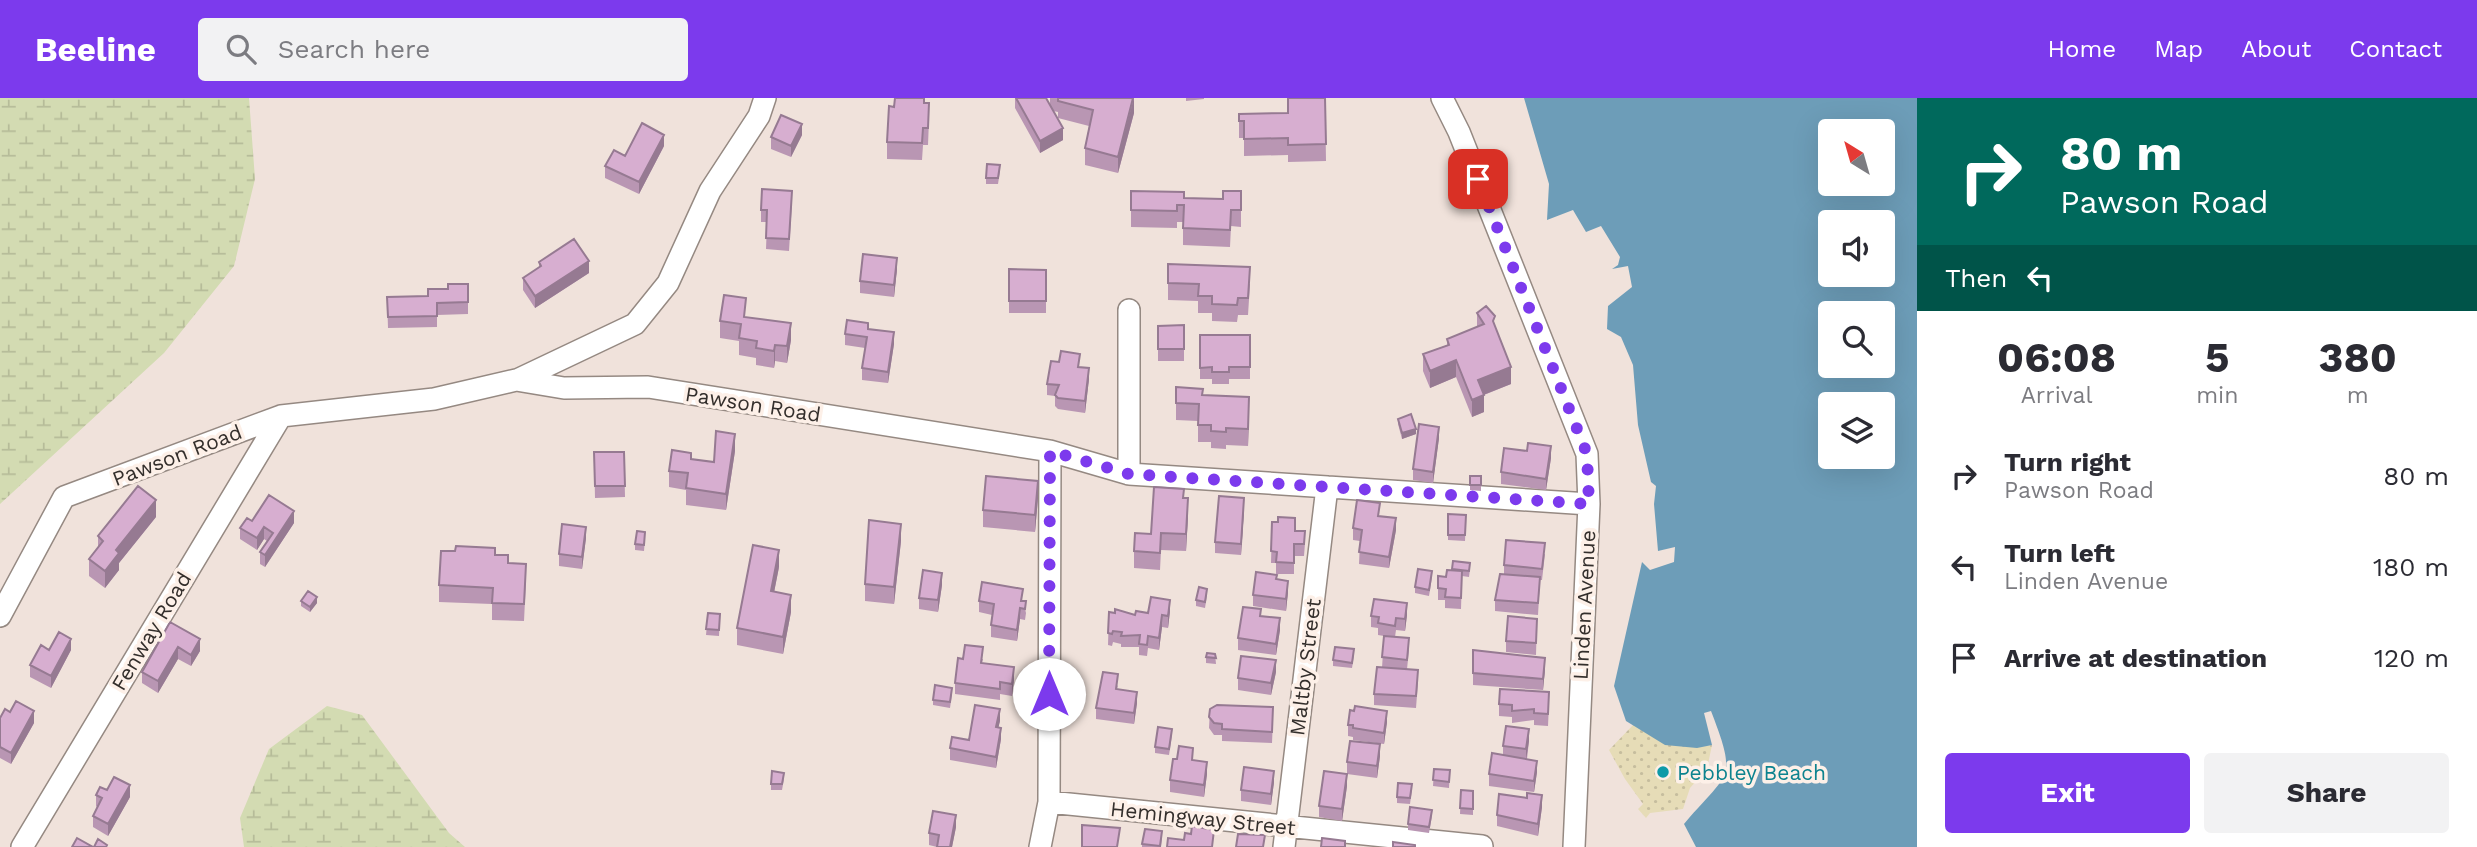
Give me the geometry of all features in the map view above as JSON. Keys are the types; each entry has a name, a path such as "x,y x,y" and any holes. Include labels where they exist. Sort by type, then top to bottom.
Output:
{"street":[{"path":"516,380 635,324 668,284 710,191 759,116 765,98"},
{"name":"Linden Avenue","path":"1442,98 1459,132 1587,454 1589,504 1574,847"},
{"path":"1129,310 1129,474"},
{"name":"Pawson Road","path":"0,616 64,497 281,416 434,399 516,380 564,388 648,387 1050,451 1129,474 1589,504"},
{"name":"Fenway Road","path":"22,847 281,416"},
{"path":"1040,847 1049,802 1050,451"},
{"name":"Maltby Street","path":"1285,837 1327,487"},
{"name":"Hemingway Street","path":"1049,802 1285,837 1482,846"}],"green space":[{"path":"0,98 249,98 255,179 234,266 164,353 0,504"},
{"path":"327,706 362,715 449,833 465,847 244,847 240,818 269,749"}],"sand":[{"name":"Pebbley Beach","path":"1633,725 1652,736 1680,746 1712,745 1707,769 1690,788 1683,809 1650,813 1646,818 1638,809 1643,804 1609,750"}],"water":[{"path":"1524,98 1917,98 1917,847 1696,847 1684,824 1719,783 1726,764 1711,711 1704,713 1712,745 1697,748 1665,745 1626,721 1614,686 1642,562 1650,570 1674,562 1675,547 1658,551 1654,504 1656,486 1651,482 1638,425 1633,365 1621,337 1607,329 1608,306 1632,287 1628,266 1612,269 1618,265 1620,257 1601,226 1586,232 1573,210 1547,220 1549,184"}],"building":[{"path":"895,98 924,98 924,103 929,103 928,128 923,128 922,143 887,142 889,106 894,107"},
{"path":"1016,98 1046,98 1063,128 1040,141"},
{"path":"1058,98 1133,98 1118,157 1085,148 1093,110 1058,101"},
{"path":"1288,98 1325,98 1326,144 1288,145 1288,138 1244,139 1244,121 1239,121 1239,114 1288,113"},
{"path":"781,115 802,124 791,146 771,137"},
{"path":"642,123 664,135 639,182 605,166 614,150 625,156"},
{"path":"987,164 1000,165 998,178 986,178"},
{"path":"762,189 792,191 789,239 766,238 767,210 761,210"},
{"path":"1131,191 1184,192 1184,198 1223,199 1223,191 1241,191 1241,210 1231,210 1230,230 1183,228 1184,205 1177,205 1177,211 1131,210"},
{"path":"574,239 589,261 535,296 523,278 541,266 539,262"},
{"path":"863,254 897,258 894,285 860,281"},
{"path":"1168,264 1250,267 1248,298 1238,298 1237,305 1212,304 1212,296 1198,296 1199,284 1168,283"},
{"path":"1009,269 1046,270 1046,301 1009,301"},
{"path":"448,284 468,284 468,302 437,303 437,316 388,317 387,297 428,296 428,289 448,289"},
{"path":"724,295 746,298 744,317 791,323 787,346 775,345 774,351 756,348 757,341 739,338 741,324 720,321"},
{"path":"1486,306 1495,316 1493,321 1511,367 1478,380 1484,395 1472,400 1456,360 1430,371 1423,354 1449,345 1447,339 1484,324 1477,313"},
{"path":"847,320 868,323 868,329 894,332 888,372 862,368 867,337 845,334"},
{"path":"1184,325 1184,349 1158,349 1158,326"},
{"path":"1200,335 1250,335 1250,367 1229,367 1229,372 1212,372 1212,367 1200,368"},
{"path":"1061,351 1080,354 1078,367 1089,368 1085,401 1058,398 1055,395 1059,385 1047,384 1051,361 1059,362"},
{"path":"1176,387 1203,389 1202,395 1249,397 1248,429 1226,428 1226,432 1211,431 1211,425 1198,425 1199,404 1176,403"},
{"path":"1411,414 1416,429 1402,433 1398,419"},
{"path":"1419,424 1439,427 1433,472 1413,469"},
{"path":"716,431 735,434 726,494 686,488 688,473 669,471 672,450 691,453 691,459 714,462"},
{"path":"1528,443 1551,446 1546,479 1501,472 1504,448 1527,451"},
{"path":"594,452 624,452 625,486 595,486"},
{"path":"986,476 1038,481 1035,515 983,510"},
{"path":"1470,476 1481,476 1481,485 1470,485"},
{"path":"138,486 156,500 116,550 119,553 105,571 89,559 103,541 98,536"},
{"path":"1154,487 1184,489 1183,498 1188,498 1186,534 1161,533 1160,553 1134,551 1135,533 1151,534"},
{"path":"269,495 294,511 265,555 260,552 273,533 264,527 257,538 240,528 247,518 252,521"},
{"path":"1219,496 1244,498 1241,544 1215,542"},
{"path":"1357,500 1380,503 1378,516 1396,518 1389,557 1359,552 1362,530 1353,528"},
{"path":"1448,514 1466,515 1465,535 1448,535"},
{"path":"1278,517 1295,518 1295,531 1305,531 1304,544 1294,544 1294,563 1276,562 1277,552 1271,551 1272,522 1278,522"},
{"path":"869,520 901,524 894,587 865,584"},
{"path":"562,524 586,527 582,557 559,554"},
{"path":"637,531 645,532 644,545 635,544"},
{"path":"1506,540 1545,543 1542,569 1504,565"},
{"path":"753,545 779,550 771,591 791,595 783,637 737,628"},
{"path":"456,546 495,548 495,555 508,555 508,563 526,564 524,604 492,603 493,588 439,585 441,551 455,551"},
{"path":"1453,561 1470,563 1469,571 1452,569"},
{"path":"1418,569 1432,571 1429,590 1415,587"},
{"path":"923,570 942,573 938,600 919,598"},
{"path":"1447,570 1462,571 1461,598 1445,597 1446,589 1438,588 1438,576 1446,577"},
{"path":"1256,572 1277,575 1276,579 1288,581 1286,599 1253,595"},
{"path":"1500,574 1540,577 1538,603 1495,600"},
{"path":"982,582 1023,589 1021,601 1026,601 1025,609 1020,608 1017,630 991,625 994,604 979,601"},
{"path":"1199,587 1207,589 1205,602 1196,600"},
{"path":"308,591 317,597 310,607 301,601"},
{"path":"1151,597 1170,600 1168,616 1162,615 1159,638 1148,636 1147,645 1139,644 1140,635 1121,636 1122,632 1113,631 1112,634 1108,633 1109,612 1115,613 1115,609 1135,615 1136,611 1148,613"},
{"path":"1374,599 1407,603 1405,619 1396,618 1395,626 1378,623 1379,617 1371,616"},
{"path":"1243,607 1261,609 1260,616 1280,618 1276,644 1238,638"},
{"path":"708,613 720,614 719,630 706,629"},
{"path":"1508,616 1537,619 1536,643 1506,641"},
{"path":"170,622 200,639 191,655 178,647 158,681 142,672"},
{"path":"59,632 71,639 51,676 30,665 41,645 49,650"},
{"path":"1384,636 1409,638 1407,660 1382,657"},
{"path":"965,645 983,647 981,663 1014,667 1012,684 1000,682 1000,689 955,683 958,658 963,659"},
{"path":"1335,647 1354,649 1352,663 1333,660"},
{"path":"1473,650 1545,658 1543,679 1473,673"},
{"path":"1207,653 1215,654 1216,658 1206,657"},
{"path":"1241,656 1276,660 1271,683 1238,678"},
{"path":"1377,667 1418,670 1416,696 1374,694"},
{"path":"1103,672 1118,674 1116,689 1137,692 1134,713 1096,708"},
{"path":"935,685 952,688 950,702 933,700"},
{"path":"1500,689 1549,692 1548,714 1534,713 1534,709 1512,711 1512,705 1499,704"},
{"path":"16,701 34,711 11,753 0,747 0,718 5,709 10,712"},
{"path":"975,705 1000,709 996,727 1001,728 996,757 950,748 952,737 969,740"},
{"path":"1217,705 1273,707 1272,732 1222,729 1222,724 1214,723 1209,717 1210,709"},
{"path":"1355,706 1387,711 1384,733 1348,725 1350,710 1354,711"},
{"path":"1506,726 1529,729 1526,749 1503,746"},
{"path":"1158,727 1172,729 1169,749 1155,747"},
{"path":"1350,741 1380,744 1377,766 1347,762"},
{"path":"1179,746 1193,748 1192,760 1207,762 1204,785 1170,780 1173,759 1177,759"},
{"path":"1492,753 1537,761 1534,781 1489,774"},
{"path":"1244,767 1274,771 1271,794 1241,790"},
{"path":"1434,769 1450,770 1449,782 1433,780"},
{"path":"772,771 784,773 782,784 771,784"},
{"path":"1324,771 1347,774 1342,809 1319,806"},
{"path":"114,777 130,785 108,824 93,816 102,798 96,795 100,787 107,790"},
{"path":"1398,783 1412,784 1410,798 1397,797"},
{"path":"1461,790 1473,791 1473,809 1460,808"},
{"path":"1527,793 1542,795 1538,824 1497,815 1499,794 1527,798"},
{"path":"1410,807 1432,810 1429,827 1408,824"},
{"path":"933,811 956,815 950,847 937,847 939,835 929,833"},
{"path":"1082,825 1120,828 1117,847 1082,847"},
{"path":"1192,826 1214,830 1212,847 1167,847 1168,838 1184,840 1185,833 1191,834"},
{"path":"1145,829 1162,831 1160,846 1142,844"},
{"path":"1238,834 1265,835 1263,847 1236,847"},
{"path":"77,838 93,847 72,847"},
{"path":"1322,838 1345,841 1345,847 1321,847"},
{"path":"98,839 107,845 106,847 94,847"},
{"path":"1393,842 1415,845 1415,847 1393,847"}],"place":[{"name":"Pebbley Beach","path":"1663,772"}],"route":[{"path":"1049,694 1050,451 1129,474 1589,504 1587,454 1478,179"}]}
